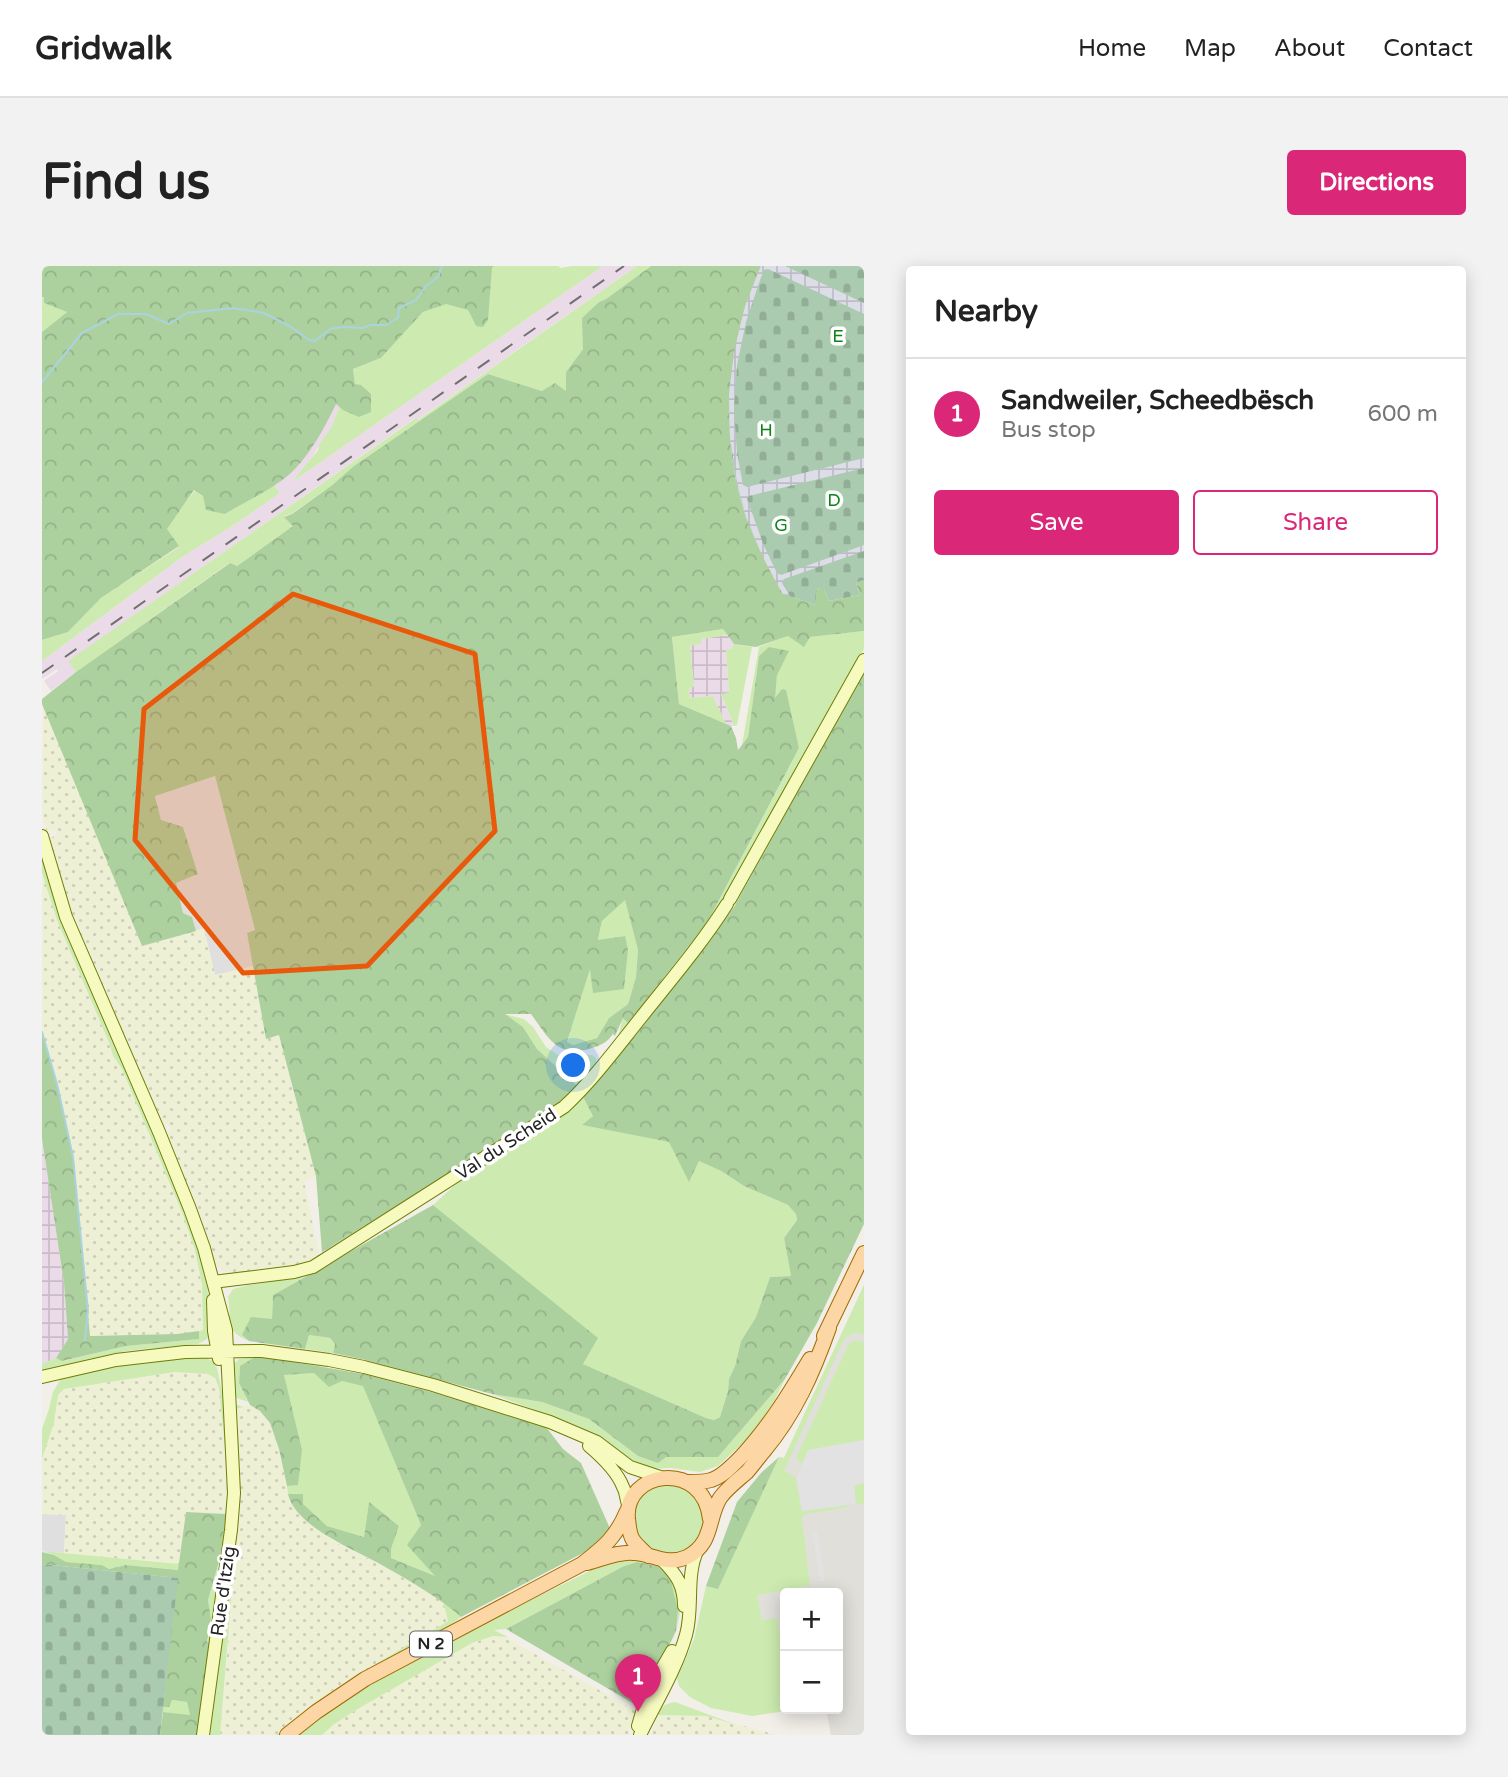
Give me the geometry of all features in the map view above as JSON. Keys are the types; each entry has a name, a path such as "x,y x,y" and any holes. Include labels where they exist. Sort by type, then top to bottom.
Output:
{"main road":[{"name":"Val du Scheid","path":"213,1282 294,1272 313,1267 564,1107 580,1092 707,935 729,901 864,660"},
{"path":"42,836 66,916 204,1248 213,1282 222,1351"},
{"path":"576,1434 604,1459 623,1487 629,1531 633,1541 649,1556 663,1560 686,1557 698,1549 707,1538 715,1508 726,1490 749,1469 785,1424 814,1369 829,1328 864,1253"},
{"path":"220,1330 242,1342 364,1367 521,1412 597,1442 630,1467 663,1478 689,1482 711,1480 724,1473 761,1435 829,1328"},
{"path":"202,1351 220,1330"},
{"name":"Rue d'Itzig","path":"203,1735 234,1493 228,1374 222,1351"},
{"name":"Rue d'Itzig","path":"222,1351 233,1445"},
{"path":"42,1377 116,1360 160,1354 244,1351 292,1354"},
{"path":"228,1374 232,1361 244,1351"},
{"path":"627,1507 639,1489 663,1478"},
{"path":"689,1482 699,1490 706,1502 711,1524"},
{"name":"N 2","path":"287,1735 365,1679 583,1564 613,1538 627,1507"},
{"path":"638,1735 665,1686 687,1635 691,1612 692,1565 698,1549"},
{"name":"N 2","path":"583,1564 633,1552 649,1556"},
{"path":"663,1560 674,1572 684,1597 681,1639 663,1676 665,1686"},
{"path":"638,1735 645,1702 673,1650 682,1623"}],"highlighted area":[{"path":"293,594 475,654 495,831 367,966 243,973 135,840 144,709"}],"shaded area":[{"path":"603,266 637,266 69,661 76,672 51,691 44,681 58,671 57,669 42,679 42,661 182,557 280,493 274,485 296,468 313,445 336,404 340,405 331,428 295,480"},
{"path":"761,266 785,266 864,303 864,314 768,269 764,270 746,322 737,365 734,409 737,453 743,485 747,487 864,458 864,468 749,496 747,499 764,546 777,573 781,575 864,545 864,551 784,579 782,583 790,596 783,594 776,582 746,517 737,483 730,437 729,394 734,352 745,306"},
{"path":"727,635 734,644 726,651 729,693 721,695 734,726 726,724 713,696 690,698 689,688 694,686 690,646 701,639"},
{"path":"215,776 255,931 247,933 253,966 215,976 204,929 196,931 192,917 183,913 176,883 198,874 183,827 161,821 155,795"},
{"path":"42,1139 64,1283 68,1339 56,1358 42,1364"},
{"path":"864,1285 864,1735 831,1735 827,1714 843,1714 843,1588 780,1588 780,1700 709,1607 779,1457 784,1458"},
{"path":"864,1440 864,1483 854,1486 856,1504 802,1511 796,1478 808,1450"},
{"path":"42,1514 66,1515 64,1553 42,1551"},
{"path":"817,1531 825,1581 820,1581 812,1532"}],"green space":[{"path":"42,266 494,266 488,320 483,327 476,326 468,310 446,304 423,312 381,358 353,369 355,384 361,385 371,394 371,412 359,417 336,404 318,438 295,469 271,488 225,514 206,510 203,496 194,490 167,529 179,546 101,598 68,632 42,640 42,332 67,312 44,303"},
{"path":"494,266 603,266 295,480 318,450 340,405 355,384 353,369 381,358 423,312 446,303 468,310 476,326"},
{"path":"637,266 651,266 599,302 583,318 583,349 566,372 566,391 542,391 488,374 354,466 291,514 284,516 293,526 237,566 229,563 76,672 68,661 416,418 418,420"},
{"path":"651,266 761,266 740,327 730,390 729,422 737,486 754,537 783,594 816,605 816,590 823,586 829,601 860,595 856,583 864,580 864,631 810,637 804,647 788,636 756,647 734,644 723,629 672,637 679,704 731,726 738,750 748,737 759,656 769,647 789,651 777,675 775,698 782,689 786,690 799,748 707,923 628,1023 623,1018 615,1036 613,1034 599,1045 569,1051 554,1044 531,1014 505,1014 523,1027 537,1049 577,1086 558,1106 322,1252 316,1176 279,1035 266,1039 247,933 255,930 215,776 155,796 161,820 183,827 198,874 176,883 183,913 192,917 196,931 142,946 42,699 230,563 237,566 293,526 284,517 292,514 354,466 488,374 542,391 555,383 566,391 566,372 583,349 582,318","holes":["625,900 638,950 636,977 628,1004 609,1018 597,1038 573,1045 567,1042 590,969 593,993 624,989 628,950 625,936 598,940 602,921"]},
{"path":"761,266 864,266 864,580 856,583 860,595 829,601 823,586 816,590 816,605 783,594 746,517 732,454 730,390 740,327"},
{"path":"44,296 44,303 67,312 42,332 42,297"},
{"path":"274,485 280,493 182,557 42,661 42,640 68,632 101,598 179,547 166,529 195,490 225,514"},
{"path":"723,629 727,635 701,639 701,644 690,646 694,687 689,688 690,698 713,696 726,724 679,704 672,637"},
{"path":"864,631 864,649 720,909 618,1038 623,1017 628,1023 707,923 799,748 774,700 777,675 759,657 748,737 742,745 759,647 788,636 810,637"},
{"path":"734,644 752,647 737,725 734,726 721,694 729,693 726,650 731,649"},
{"path":"864,671 864,1224 817,1323 785,1379 718,1457 666,1457 658,1463 638,1456 589,1419 542,1402 492,1394 333,1353 335,1344 330,1338 309,1335 305,1349 249,1341 242,1335 251,1317 272,1319 273,1295 433,1205 598,1338 583,1364 706,1418 714,1420 720,1417 741,1341 756,1317 770,1277 791,1276 784,1238 797,1220 796,1214 788,1205 744,1186 699,1161 689,1182 669,1142 582,1125 593,1116 583,1097 734,907"},
{"path":"43,703 142,946 204,928 215,975 253,966 266,1038 279,1035 316,1176 304,1181 319,1255 317,1259 231,1274 213,1263 166,1135 170,1130 169,1126 161,1125 71,915 48,839 57,835 56,830 47,832 42,814"},
{"path":"42,849 200,1246 207,1280 211,1334 198,1344 126,1351 42,1372 42,1364 56,1358 63,1361 126,1346 198,1339 199,1331 203,1330 202,1285 195,1250 122,1069 113,1056 57,920 42,873"},
{"path":"42,873 57,920 113,1056 122,1069 183,1215 195,1250 202,1285 203,1331 90,1336 73,1157 42,1032"},
{"path":"625,899 638,950 636,977 628,1004 609,1018 597,1038 573,1045 567,1043 590,967 625,936 598,941 602,921"},
{"path":"504,1014 524,1019 533,1027 546,1047 558,1055 592,1055 599,1065 576,1086 537,1049 523,1027"},
{"path":"42,1032 73,1157 90,1336 199,1331 199,1339 126,1346 62,1361 56,1358 68,1339 64,1283 42,1139"},
{"path":"583,1097 593,1116 583,1125 670,1142 689,1181 699,1161 744,1186 788,1205 796,1214 797,1220 784,1238 791,1276 770,1277 756,1317 741,1341 720,1417 714,1420 583,1364 597,1338 433,1205 455,1185"},
{"path":"306,1276 273,1295 272,1319 242,1335 249,1341 229,1325 226,1316 230,1315 228,1297 233,1289"},
{"path":"864,1285 864,1335 852,1334 842,1343 784,1471 796,1478 802,1511 847,1504 847,1507 805,1514 802,1518 810,1586 780,1588 780,1591 757,1595 762,1620 777,1618 780,1639 780,1712 752,1716 711,1708 690,1697 679,1686 677,1678 694,1639 706,1586 718,1588 779,1457 784,1458"},
{"path":"309,1335 330,1338 335,1344 333,1353 305,1349"},
{"path":"854,1340 864,1342 864,1440 809,1450 802,1464 797,1456 848,1345"},
{"path":"255,1357 240,1367 239,1383 248,1402 229,1395 231,1367 239,1359"},
{"path":"255,1357 363,1374 546,1427 563,1449 581,1463 612,1533 606,1541 461,1617 412,1582 326,1535 293,1506 288,1494 303,1494 303,1504 327,1526 364,1537 369,1502 399,1526 391,1549 391,1558 435,1576 407,1545 421,1525 363,1386 342,1381 329,1387 314,1373 284,1375 302,1450 298,1485 287,1486 270,1423 260,1411 250,1405 239,1383 240,1366"},
{"path":"205,1358 213,1361 217,1368 231,1437 230,1409 237,1405 244,1407 235,1409 240,1493 220,1735 197,1735 210,1644 207,1643 211,1619 208,1600 220,1558 227,1496 219,1388 215,1378 208,1374 175,1372 64,1389 58,1395 54,1423 42,1459 42,1429 53,1392 62,1377 157,1359"},
{"path":"175,1372 208,1374 214,1378 219,1388 225,1449 226,1514 186,1512 179,1564 64,1553 66,1515 42,1514 42,1459 54,1423 58,1394 64,1389"},
{"path":"314,1373 363,1385 421,1525 437,1577 391,1558 391,1549 399,1526 369,1503 364,1537 327,1526 302,1504 303,1494 288,1494 287,1486 298,1484 284,1374"},
{"path":"785,1379 771,1407 747,1439 718,1466 700,1472 639,1467 580,1427 492,1394 542,1402 589,1419 638,1456 718,1457"},
{"path":"250,1405 260,1411 270,1423 279,1449 290,1501 295,1509 340,1545 378,1563 443,1601 448,1621 333,1690 276,1735 220,1735 230,1623 235,1408"},
{"path":"779,1457 718,1589 706,1586 737,1502 761,1473"},
{"path":"864,1483 864,1503 856,1504 854,1486"},
{"path":"670,1485 688,1487 700,1497 705,1528 692,1547 677,1554 660,1553 645,1544 639,1538 635,1523 635,1502 651,1490"},
{"path":"186,1512 226,1514 220,1558 208,1600 211,1619 207,1642 210,1644 197,1735 160,1735 163,1712 190,1715 187,1702 172,1700 169,1707 163,1707 177,1578 42,1564 42,1552 66,1562 102,1565 109,1569 126,1565 178,1570"},
{"path":"42,1551 179,1564 179,1570 126,1565 109,1569 102,1565 66,1562"},
{"path":"637,1558 657,1566 637,1562 624,1566 506,1629 494,1630 508,1637 493,1636 472,1643 356,1710 322,1735 295,1735 346,1696 479,1625 594,1569 619,1560"},
{"path":"637,1562 657,1566 670,1577 678,1611 676,1631 641,1705 636,1705 506,1629 624,1566"},
{"path":"42,1564 178,1578 160,1735 42,1735"},
{"path":"657,1566 665,1570 678,1584 681,1600 676,1631 678,1611"},
{"path":"443,1601 461,1617 334,1693 282,1735 276,1735 337,1688 448,1621"},
{"path":"493,1636 505,1637 631,1708 636,1707 628,1735 322,1735 356,1710 451,1654"},
{"path":"171,1700 187,1702 191,1716 163,1712 163,1707 169,1707"},
{"path":"675,1702 734,1724 706,1716 658,1715 660,1709"},
{"path":"658,1715 706,1716 777,1735 651,1735"}],"waterway":[{"path":"42,382 82,333 118,314 146,314 169,324 187,313 233,308 264,313 315,341 330,329 386,325 398,318 399,308 416,300 426,286 438,277 442,266"},
{"path":"42,1032 73,1157 88,1311 85,1340"}],"railway":[{"path":"42,673 624,266"}],"place":[{"name":"Sandweiler, Scheedbësch","path":"638,1712"}],"park label":[{"name":"E","path":"838,336"},
{"name":"H","path":"766,430"},
{"name":"D","path":"834,500"},
{"name":"G","path":"781,525"}]}
